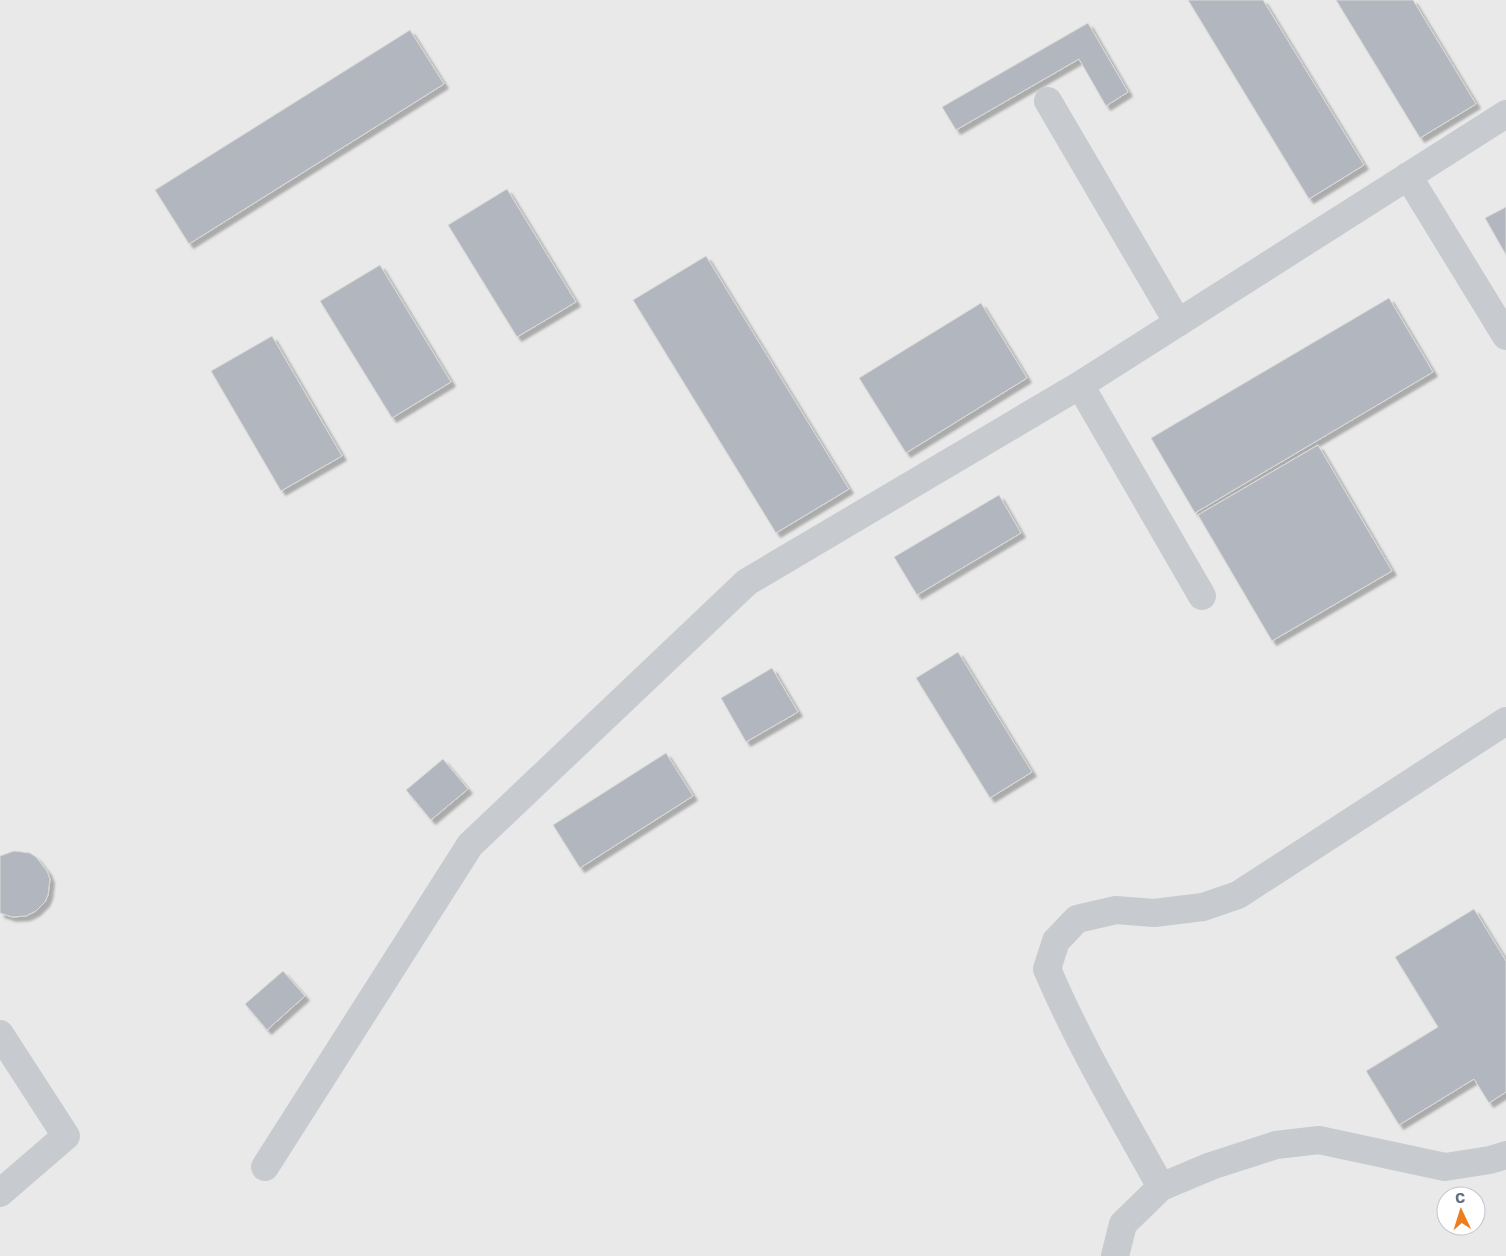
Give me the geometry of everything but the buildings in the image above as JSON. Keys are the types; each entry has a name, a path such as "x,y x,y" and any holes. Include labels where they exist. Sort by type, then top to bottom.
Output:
{"lane":[{"path":"1048,101 1178,323"},
{"path":"265,1166 470,845 747,582 1080,385 1506,114"},
{"path":"1408,176 1506,336"},
{"path":"1080,385 1202,596"},
{"path":"1160,1187 1081,1041 1047,969 1056,941 1077,919 1116,910 1154,913 1203,907 1238,895 1506,721"},
{"path":"0,1034 66,1136 0,1193"},
{"path":"1115,1256 1123,1224 1160,1187 1211,1166 1276,1145 1319,1140 1445,1167 1490,1160 1506,1155"}],"shaded area":[{"path":"0,0 1506,0 1506,1256 0,1256"}]}
